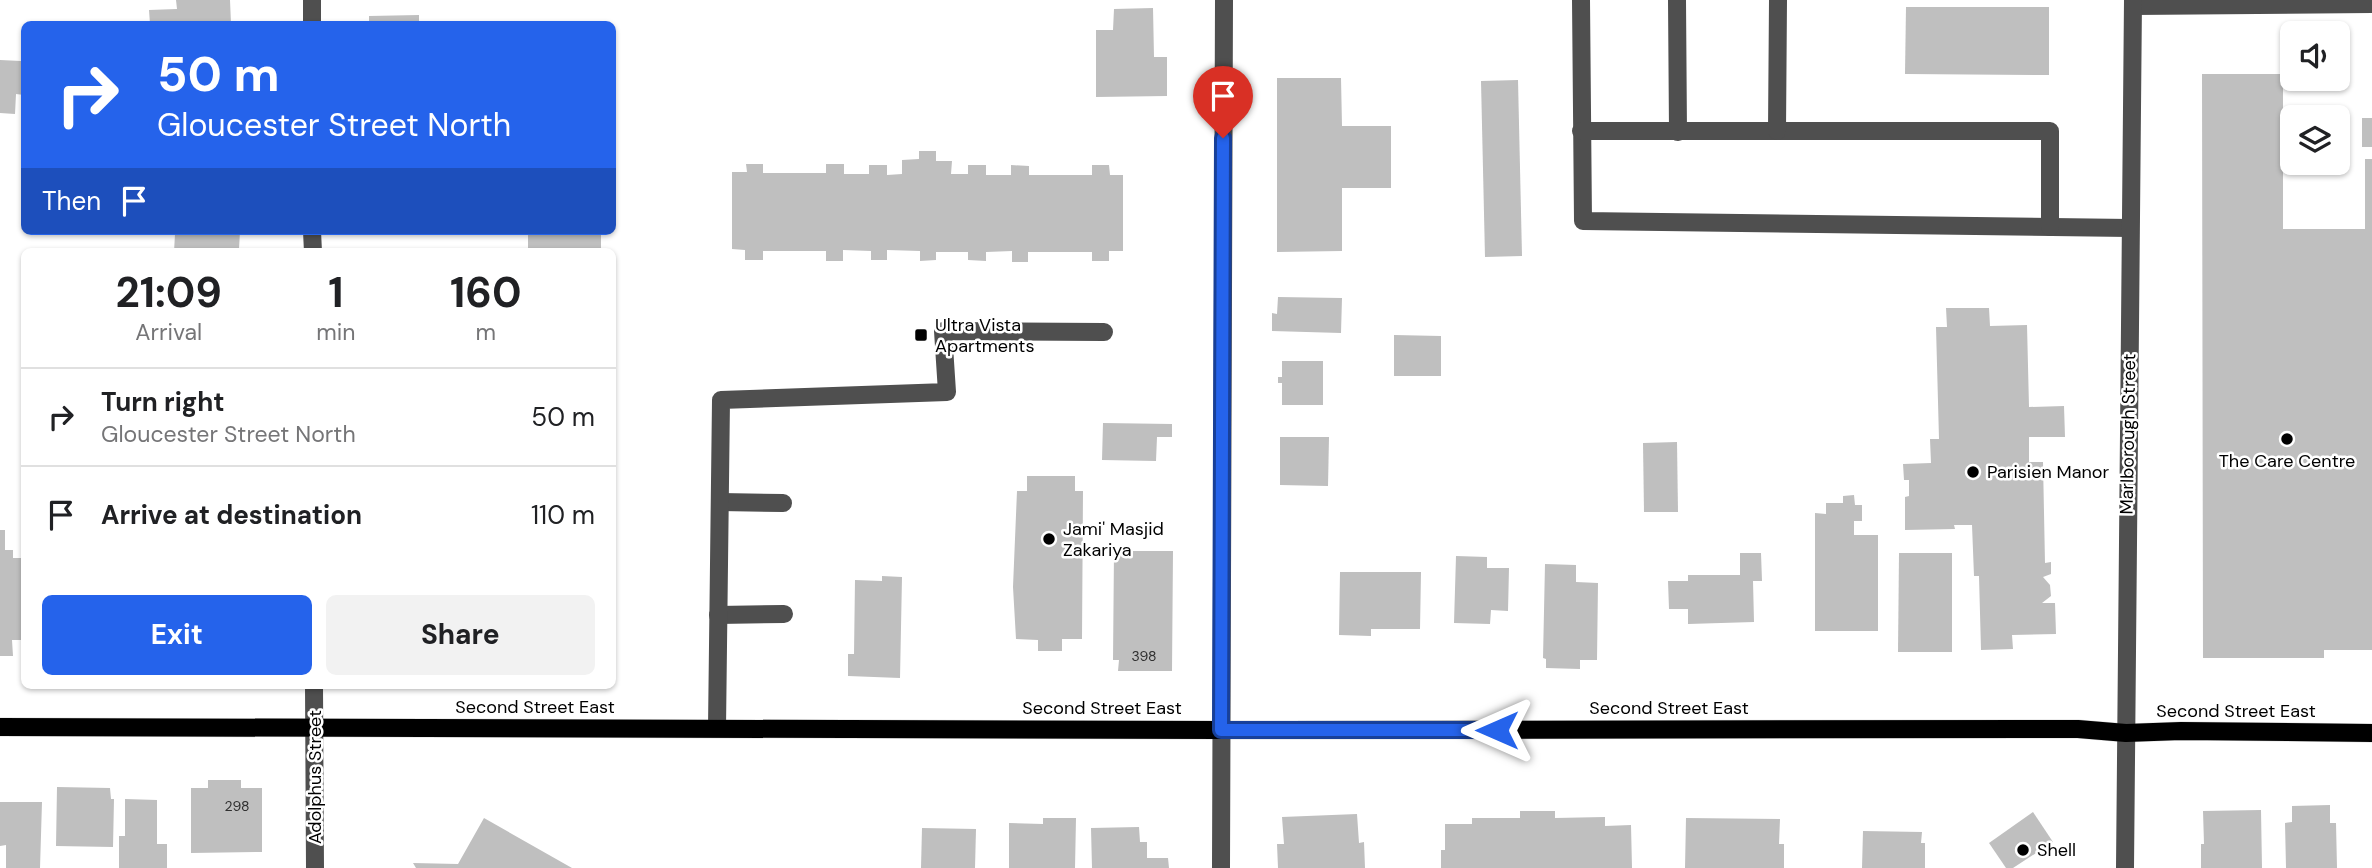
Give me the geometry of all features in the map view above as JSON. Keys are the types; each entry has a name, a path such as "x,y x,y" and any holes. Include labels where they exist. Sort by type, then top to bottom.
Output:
{"main road":[{"name":"Second Street East","path":"0,727 2078,729 2126,733 2372,733"}],"street":[{"path":"312,0 312,21"},
{"path":"1221,868 1224,0"},
{"path":"1581,0 1583,221 2130,228"},
{"path":"1677,0 1678,132"},
{"path":"1777,131 1778,0"},
{"path":"2133,3 2372,4"},
{"name":"Marlborough Street","path":"2125,868 2133,3"},
{"path":"1581,131 2050,131 2050,227"},
{"path":"717,728 721,400 947,392 943,331 1104,332"},
{"path":"720,502 783,503"},
{"path":"718,615 784,614"},
{"name":"Adolphus Street","path":"314,689 315,868"}],"building":[{"path":"176,0 230,0 231,21 150,21 149,10 177,9"},
{"path":"1906,7 2049,7 2049,75 1905,74"},
{"path":"1153,8 1154,57 1167,57 1167,96 1096,97 1096,30 1113,30 1114,9"},
{"path":"419,15 419,21 369,21 369,16"},
{"path":"0,60 21,61 21,95 16,94 15,114 0,113"},
{"name":"The Care Centre","path":"2202,74 2280,74 2280,91 2283,91 2283,105 2280,105 2280,175 2283,175 2283,229 2365,229 2365,159 2372,159 2372,650 2324,650 2324,658 2203,658"},
{"path":"1277,78 1341,78 1342,126 1391,126 1391,188 1342,188 1342,251 1277,252"},
{"path":"1518,80 1522,256 1485,257 1481,81"},
{"path":"2362,118 2372,118 2372,147 2362,147"},
{"path":"919,151 936,151 936,161 952,161 951,174 968,174 968,165 986,165 986,175 1011,175 1011,165 1029,166 1029,175 1092,175 1092,165 1109,165 1110,175 1123,175 1123,251 1109,251 1109,261 1092,261 1092,252 1028,252 1028,262 1012,262 1012,251 986,252 986,261 968,260 968,252 936,252 936,260 920,261 920,251 887,250 887,260 871,260 871,251 843,250 843,261 826,261 826,251 763,251 763,260 745,260 745,250 732,249 732,172 747,172 746,164 763,164 763,173 826,173 826,164 844,164 844,174 869,174 869,165 887,165 887,175 902,174 902,160 919,159"},
{"path":"175,235 240,235 239,248 174,248"},
{"path":"528,235 601,235 601,248 528,248"},
{"path":"1278,297 1342,298 1341,333 1272,331 1272,313 1277,314"},
{"name":"Parisien Manor","path":"1946,308 1989,308 1990,326 2027,325 2029,407 2064,406 2065,437 2029,437 2029,462 2043,462 2045,563 2051,562 2051,574 2043,577 2050,585 2051,596 2042,603 2055,603 2056,634 2012,635 2013,649 1981,650 1979,576 1974,576 1972,525 1954,525 1955,529 1905,530 1905,497 1909,496 1909,480 1904,480 1903,464 1931,463 1930,439 1939,439 1936,327 1947,327"},
{"path":"1394,335 1441,336 1441,376 1394,376"},
{"path":"1282,361 1323,361 1323,405 1282,405 1282,383 1278,383 1278,377 1282,377"},
{"path":"1103,423 1172,424 1172,437 1157,437 1156,461 1102,460"},
{"path":"1280,437 1329,437 1328,486 1280,485"},
{"path":"1677,442 1678,512 1644,512 1643,443"},
{"name":"Jami' Masjid Zakariya","path":"1027,476 1075,476 1075,491 1083,491 1082,639 1062,639 1062,651 1038,651 1038,640 1016,639 1013,587 1017,491 1027,491"},
{"path":"1854,495 1855,505 1862,505 1862,521 1854,521 1854,535 1878,535 1878,631 1815,631 1815,513 1826,514 1826,503 1843,503 1843,496"},
{"path":"0,530 5,530 5,550 13,550 13,558 21,558 21,640 12,640 13,656 0,656"},
{"path":"1114,551 1173,551 1172,671 1118,671 1119,660 1113,660"},
{"path":"1740,553 1761,553 1762,581 1753,581 1754,622 1688,624 1688,609 1669,609 1668,581 1688,581 1688,575 1740,575"},
{"path":"1899,553 1952,553 1952,652 1898,652"},
{"path":"1456,556 1487,557 1487,568 1509,568 1508,611 1491,610 1490,624 1454,623"},
{"path":"1545,564 1576,565 1576,582 1598,583 1597,660 1580,660 1580,669 1546,668 1546,659 1543,658"},
{"path":"1340,572 1421,572 1420,629 1371,629 1371,636 1339,635"},
{"path":"882,576 902,577 900,678 848,676 848,654 854,654 855,580 882,581"},
{"path":"208,780 241,780 241,788 262,788 262,852 191,853 191,788 208,788"},
{"path":"57,787 110,788 111,799 114,799 113,847 56,846"},
{"path":"125,799 157,800 157,844 167,844 167,868 119,868 119,836 125,836"},
{"path":"0,802 42,802 40,868 6,868 6,845 0,846"},
{"path":"2330,805 2330,823 2336,823 2337,868 2286,868 2285,823 2292,822 2292,806"},
{"path":"2261,810 2262,868 2201,868 2201,844 2204,844 2203,811"},
{"path":"1520,811 1555,811 1555,818 1605,817 1605,826 1631,825 1632,868 1441,868 1441,850 1445,850 1445,824 1472,824 1472,818 1520,818"},
{"path":"2033,812 2053,842 2013,868 2006,868 1989,843"},
{"path":"1357,814 1359,843 1364,842 1365,868 1278,868 1277,844 1284,844 1282,817"},
{"path":"484,818 572,868 416,868 413,863 458,864"},
{"path":"1043,818 1076,818 1075,868 1009,868 1009,823 1043,824"},
{"path":"1686,818 1780,819 1779,844 1784,844 1784,868 1685,868"},
{"path":"1139,827 1140,842 1147,842 1147,858 1168,858 1169,868 1092,868 1091,828"},
{"path":"922,828 976,829 975,868 921,868"},
{"path":"1863,831 1922,832 1925,868 1862,868"}],"place":[{"name":"Ultra Vista Apartments","path":"921,335"},
{"name":"The Care Centre","path":"2287,439"},
{"name":"Parisien Manor","path":"1973,472"},
{"name":"Jami' Masjid Zakariya","path":"1049,539"},
{"name":"Shell","path":"2023,850"}],"route":[{"path":"1223,138 1221,730 1497,730"}]}
